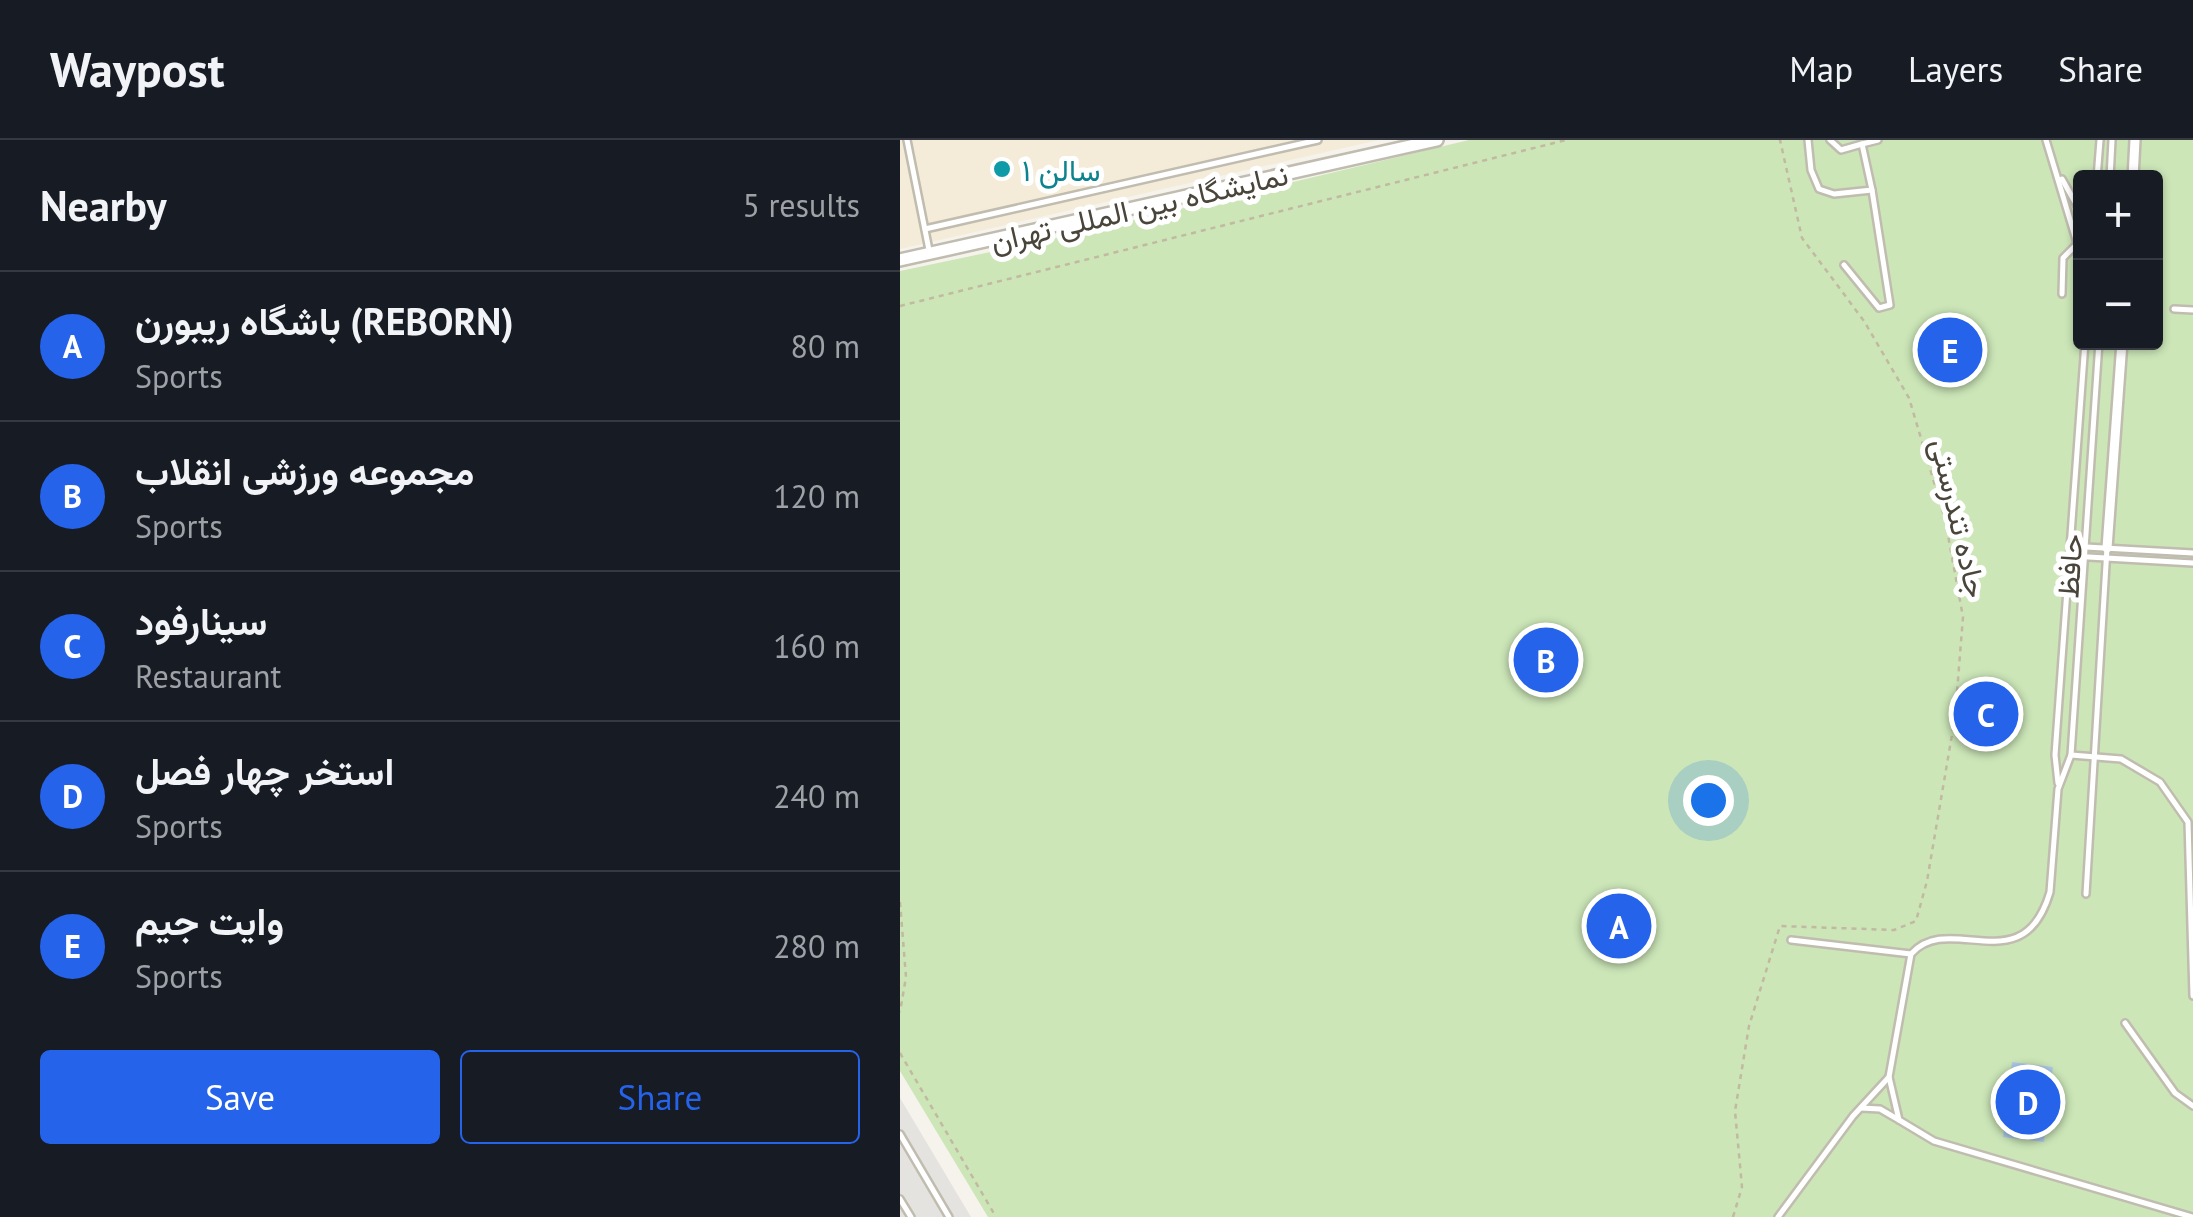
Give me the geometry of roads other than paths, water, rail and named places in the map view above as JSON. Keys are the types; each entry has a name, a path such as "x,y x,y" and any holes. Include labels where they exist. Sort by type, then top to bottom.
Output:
{"street":[{"name":"نمایشگاه بین المللی تهران","path":"900,260 1436,140"},
{"path":"2133,170 2135,140"},
{"path":"2106,553 2121,350"}],"lane":[{"path":"908,140 929,254"},
{"path":"924,229 1318,140"},
{"path":"1808,140 1811,170 1819,189 1834,194 1872,190"},
{"path":"1830,140 1841,150 1878,140"},
{"path":"2046,140 2073,223"},
{"path":"2098,170 2100,140"},
{"path":"2110,170 2112,140"},
{"path":"1844,265 1880,308 1890,305 1862,144"},
{"path":"2056,170 2073,199"},
{"path":"2062,294 2064,258 2073,248"},
{"path":"2174,309 2193,310"},
{"name":"حافظ","path":"2058,789 2055,755 2084,350"},
{"name":"حافظ","path":"2058,789 2071,755 2098,350"},
{"path":"2085,547 2193,563"},
{"path":"2086,894 2106,553"},
{"path":"2070,556 2193,553"},
{"path":"2071,755 2121,760 2160,782 2188,822 2193,996"},
{"path":"1899,1120 1890,1077 1911,954 1932,939 1990,943 2020,936 2034,926 2050,892 2058,789"},
{"path":"1791,940 1911,954"},
{"path":"2125,1023 2174,1093 2193,1106"},
{"path":"1778,1217 1803,1179 1890,1077"},
{"path":"1861,1108 1880,1110 1934,1141 2192,1217"},
{"path":"900,1134 950,1217"},
{"path":"900,1199 911,1217"}],"water":[{"path":"2012,1062 2053,1067 2044,1142 2003,1137"}],"place":[{"name":"سالن ۱","path":"1002,169"},
{"name":"وایت جیم","path":"1950,350"},
{"name":"مجموعه ورزشی انقلاب","path":"1546,660"},
{"name":"سینارفود","path":"1986,714"},
{"name":"باشگاه ریبورن (REBORN)","path":"1619,926"},
{"name":"استخر چهار فصل","path":"2028,1102"}]}
